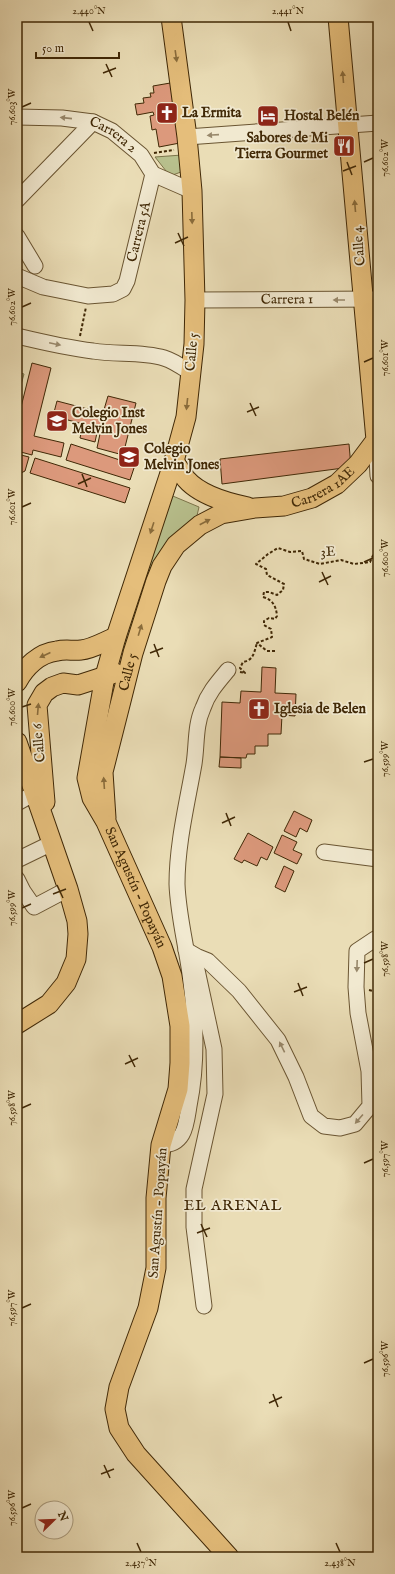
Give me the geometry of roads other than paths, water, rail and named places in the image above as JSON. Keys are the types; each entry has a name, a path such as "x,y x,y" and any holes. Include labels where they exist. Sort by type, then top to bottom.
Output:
{"main road":[{"name":"Calle 5","path":"105,676 116,637 174,461 186,417 194,344 195,300 192,191 188,142 171,17"},
{"name":"Calle 4","path":"338,17 348,125 371,299 376,440"},
{"name":"Carrera 1AE","path":"255,508 284,506 312,498 337,484 358,464 376,440"},
{"path":"174,461 187,480 208,495 230,504 255,508"},
{"name":"Calle 5","path":"106,822 103,772 133,653 162,566 176,545 200,525 221,514 255,508"},
{"path":"17,682 23,671 32,662 44,654 56,651 83,650 116,637"},
{"path":"83,650 122,697"},
{"name":"Calle 6","path":"50,837 37,705 44,693 52,687 63,683 78,685 130,668"},
{"name":"San Agustín - Popayán","path":"105,676 87,778 92,798 106,822 162,947 173,983 180,1026 178,1089 161,1145 156,1198 156,1268 148,1308 119,1387 115,1409 119,1428 136,1454 229,1557"},
{"path":"78,685 98,713"},
{"name":"Calle 6","path":"17,742 68,889 77,921 78,934 76,959 66,983 49,1004 17,1024"}],"street":[{"name":"Carrera 2","path":"17,117 62,118 93,122 112,131 141,155 153,174"},
{"path":"17,200 93,122"},
{"path":"188,142 378,123"},
{"path":"153,174 192,191"},
{"name":"Carrera 5A","path":"17,276 43,287 88,296 113,294 123,289 127,282 153,174"},
{"path":"17,236 36,266"},
{"name":"Carrera 1","path":"195,300 371,299"},
{"path":"17,336 110,354 152,355 165,358 190,373"},
{"name":"Calle 4","path":"376,440 378,476"},
{"path":"161,1145 174,1143 181,1138 186,1125 193,1088 196,1050 195,1020 177,885 178,858 194,762 198,726 203,708 214,687 228,670"},
{"path":"17,803 35,793"},
{"path":"17,860 50,837"},
{"path":"324,852 378,859"},
{"path":"19,888 34,907 68,889"},
{"path":"186,950 208,961 239,990 278,1040 296,1077 311,1116 324,1126 340,1128 355,1124 370,1106 369,1071 358,1013 356,987 357,951 374,939 378,939"},
{"path":"186,950 198,971 214,1048 214,1094 194,1189 194,1227 204,1306"}],"place":[{"name":"La Ermita","path":"167,113"},
{"name":"Hostal Belén","path":"268,116"},
{"name":"Sabores de Mi Tierra Gourmet","path":"344,146"},
{"name":"Colegio Inst Melvin Jones","path":"57,421"},
{"name":"Colegio Melvin Jones","path":"129,457"},
{"name":"Iglesia de Belen","path":"259,709"}],"district":[{"name":"EL ARENAL","path":"233,1205"}]}
